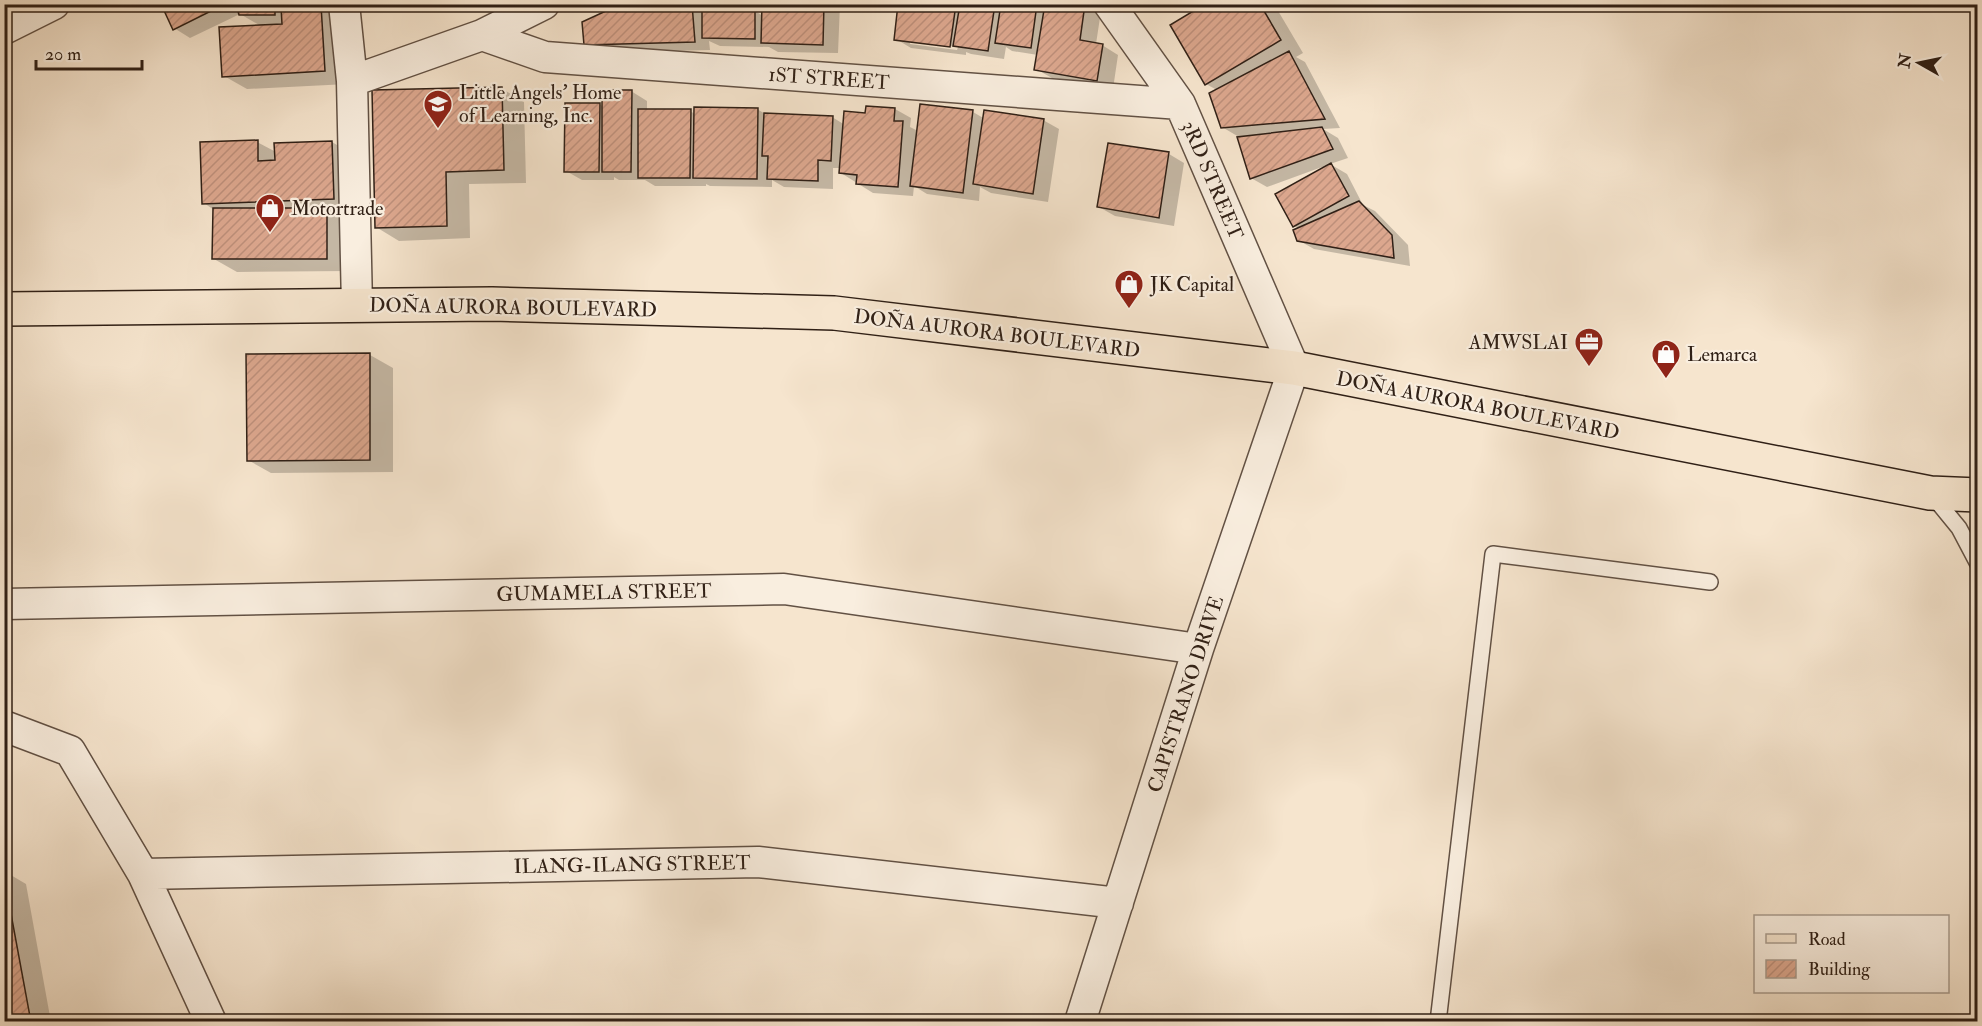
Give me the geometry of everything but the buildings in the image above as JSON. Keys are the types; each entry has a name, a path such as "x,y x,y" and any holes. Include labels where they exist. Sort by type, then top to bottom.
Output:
{"main road":[{"name":"DOÑA AURORA BOULEVARD","path":"4,309 492,304 834,313 1293,368 1930,493 1977,495"}],"street":[{"path":"4,29 54,4"},
{"path":"344,4 352,81 357,306"},
{"path":"352,81 482,35 544,4"},
{"name":"3RD STREET","path":"1109,4 1180,104 1293,368"},
{"name":"1ST STREET","path":"482,35 545,57 1180,104"},
{"name":"CAPISTRANO DRIVE","path":"1080,1022 1198,649 1293,368"},
{"name":"GUMAMELA STREET","path":"4,604 784,589 1198,649"},
{"path":"4,726 70,751 142,874 211,1022"},
{"name":"ILANG-ILANG STREET","path":"142,874 758,862 1118,903"}],"lane":[{"path":"1930,493 1959,528 1977,564"},
{"path":"1438,1022 1493,554 1710,582"}],"place":[{"name":"Little Angels' Home of Learning, Inc.","path":"438,130"},
{"name":"Motortrade","path":"270,234"},
{"name":"JK Capital","path":"1129,310"},
{"name":"AMWSLAI","path":"1589,368"},
{"name":"Lemarca","path":"1666,380"}]}
